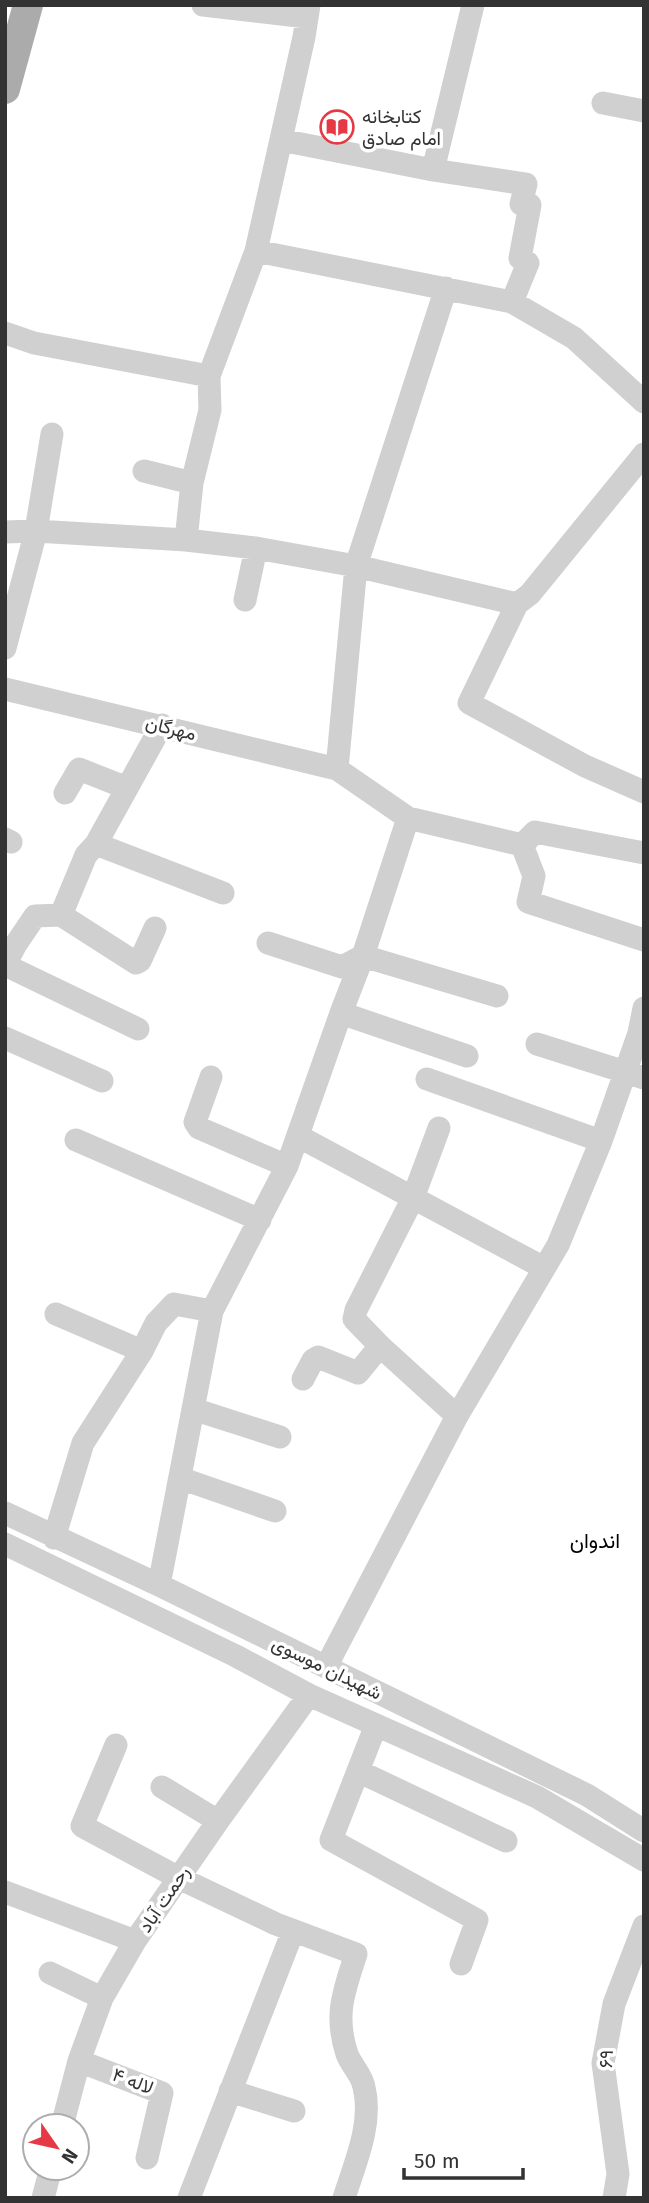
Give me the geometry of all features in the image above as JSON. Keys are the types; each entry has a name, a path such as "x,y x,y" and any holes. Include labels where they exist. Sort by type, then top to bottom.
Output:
{"main road":[{"path":"5,89 28,5"}],"street":[{"path":"186,540 192,483 210,410 209,376 256,251 308,11 203,5"},
{"path":"433,170 473,5"},
{"path":"603,103 644,111"},
{"path":"281,140 433,170 526,184 521,204 530,205 520,258 528,263 512,302"},
{"path":"256,251 512,302 574,338 644,402"},
{"path":"446,288 356,566 337,769 408,818 522,845"},
{"path":"5,332 34,343 209,376"},
{"path":"5,648 36,531 52,434"},
{"path":"644,454 530,594 517,604 469,703 586,766 644,792"},
{"path":"144,471 192,483"},
{"path":"5,532 36,531 186,540 256,548 356,566 517,604"},
{"path":"245,600 256,548"},
{"name":"مهرگان","path":"5,689 337,769"},
{"path":"61,915 86,855 96,844 162,725"},
{"path":"65,793 79,769 127,788"},
{"path":"159,1585 212,1311 288,1166 363,956 408,818"},
{"path":"522,845 535,832 644,853"},
{"path":"96,844 223,893"},
{"path":"522,845 534,876 528,902 644,940"},
{"path":"138,1029 5,965 35,916 61,915 136,963 140,961 155,928"},
{"path":"268,943 342,967 363,956 497,996"},
{"path":"326,1667 457,1416 558,1245 601,1141 634,1074 644,1008"},
{"path":"341,1013 467,1056"},
{"path":"5,1038 102,1081"},
{"path":"537,1044 634,1074"},
{"path":"211,1077 195,1122 199,1128 288,1166"},
{"path":"427,1079 601,1141"},
{"path":"439,1128 413,1198 356,1310 354,1319 457,1416"},
{"path":"298,1136 544,1268"},
{"path":"76,1140 260,1220"},
{"path":"54,1538 83,1443 142,1351 156,1323 174,1304 212,1311"},
{"path":"56,1314 142,1351"},
{"path":"303,1379 313,1360 318,1357 358,1373 380,1346"},
{"path":"193,1409 280,1437"},
{"path":"180,1478 275,1511"},
{"name":"شهیدان موسوی","path":"5,1513 159,1585 587,1795 644,1831"},
{"name":"شهیدان موسوی","path":"5,1544 236,1656 309,1695 537,1797 644,1860"},
{"name":"رحمت آباد","path":"66,2112 79,2061 102,1998 135,1941 309,1695"},
{"path":"376,1725 331,1840 477,1920 461,1964"},
{"path":"116,1745 82,1826 178,1878 293,1930 356,1954 346,1986 339,2025 348,2057 364,2086 366,2126 344,2198"},
{"path":"358,1771 506,1841"},
{"path":"162,1787 218,1821"},
{"path":"5,1892 135,1941"},
{"name":"۶۹","path":"614,2198 618,2174 603,2063 614,2004 644,1926"},
{"path":"189,2198 293,1930"},
{"path":"50,1973 102,1998"},
{"name":"لاله ۴","path":"79,2061 162,2093 147,2158"},
{"path":"230,2091 293,2111"}],"place":[{"name":"کتابخانه امام صادق","path":"337,127"}],"district":[{"name":"اندوان","path":"595,1541"}]}
